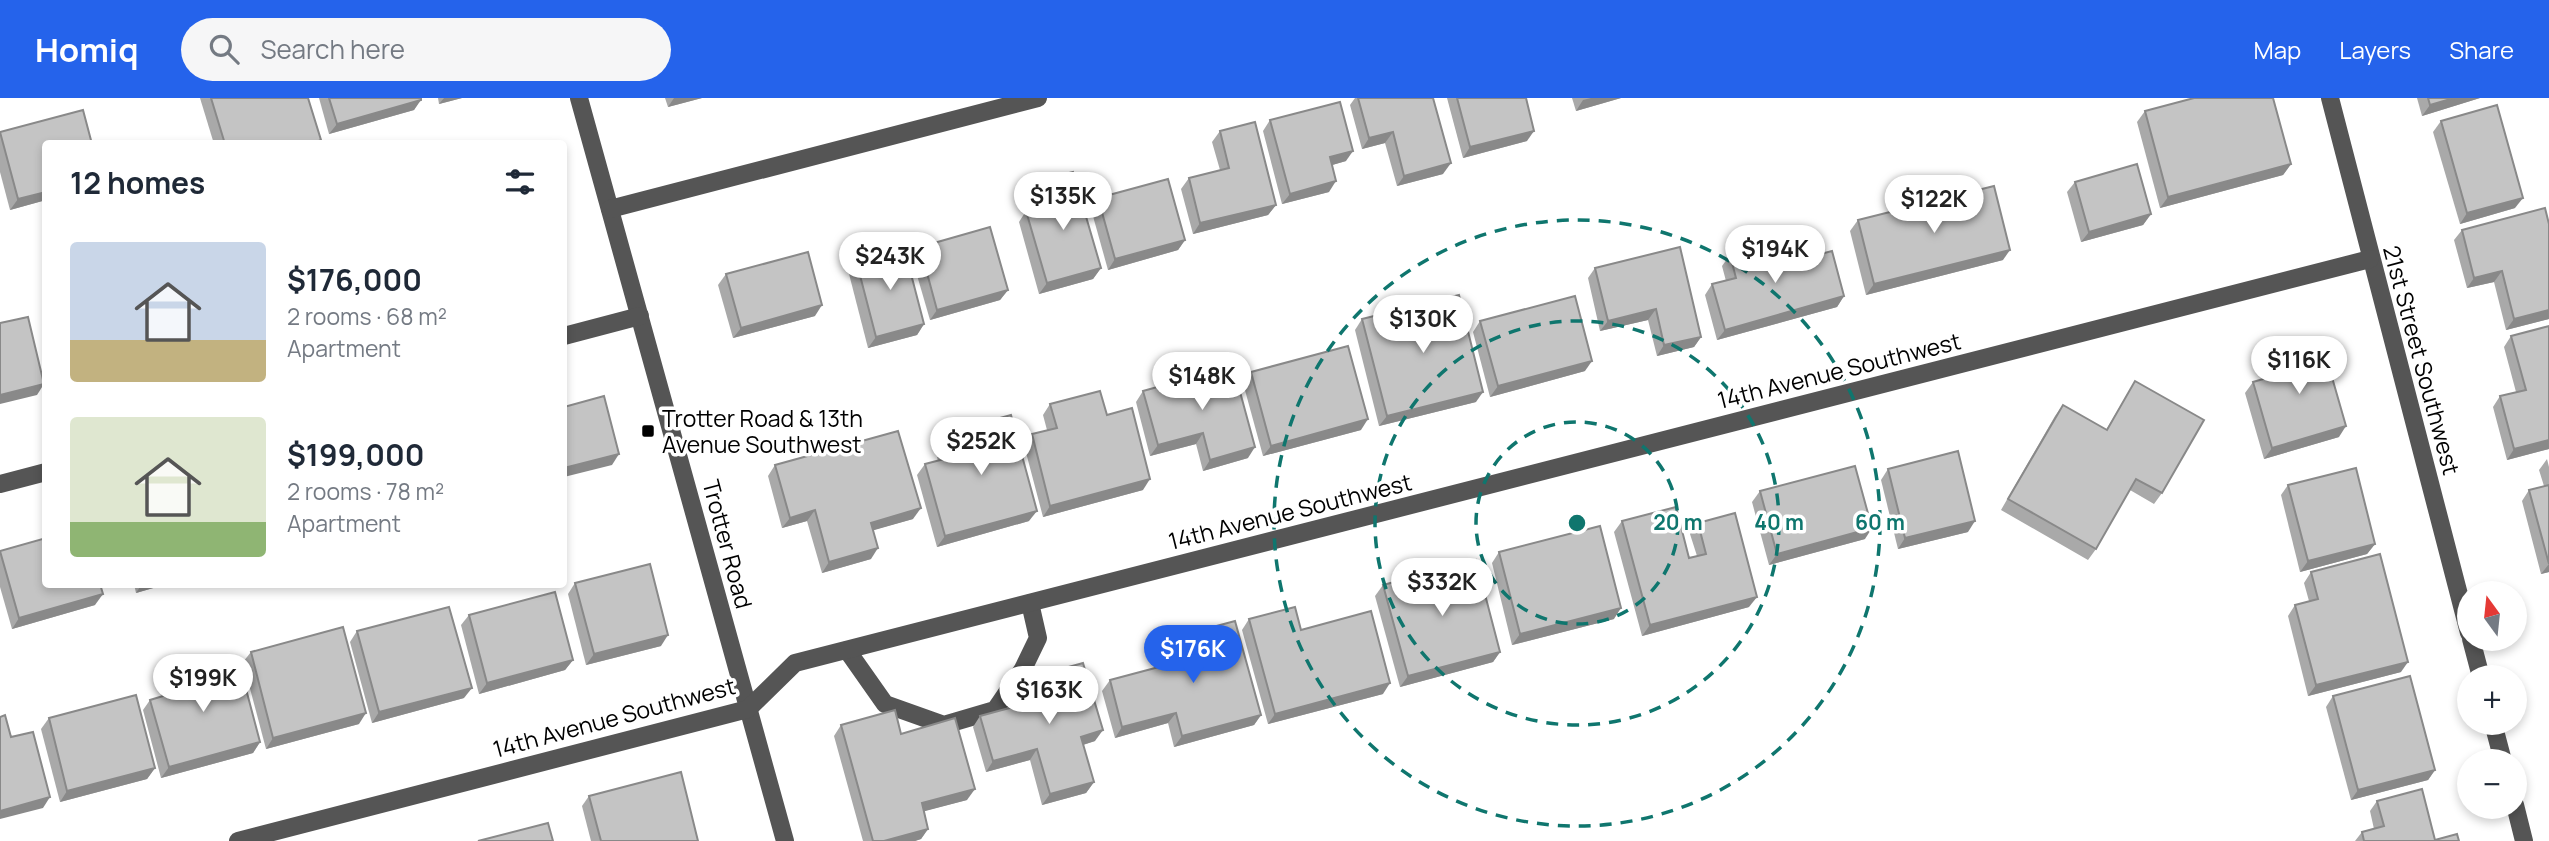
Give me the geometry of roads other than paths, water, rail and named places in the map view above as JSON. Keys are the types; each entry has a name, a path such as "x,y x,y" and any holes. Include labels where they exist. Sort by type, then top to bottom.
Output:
{"street":[{"name":"Trotter Road","path":"579,98 785,841"},
{"path":"610,209 1038,98"},
{"name":"21st Street Southwest","path":"2330,98 2457,588"},
{"name":"14th Avenue Southwest","path":"238,841 748,709 795,663 2370,259"},
{"path":"567,335 640,316"},
{"path":"0,484 42,473"},
{"path":"848,650 885,704 944,725 995,710 1023,669 1038,638 1030,603"},
{"path":"2518,819 2524,841"}],"place":[{"name":"Trotter Road & 13th Avenue Southwest","path":"648,431"}]}
